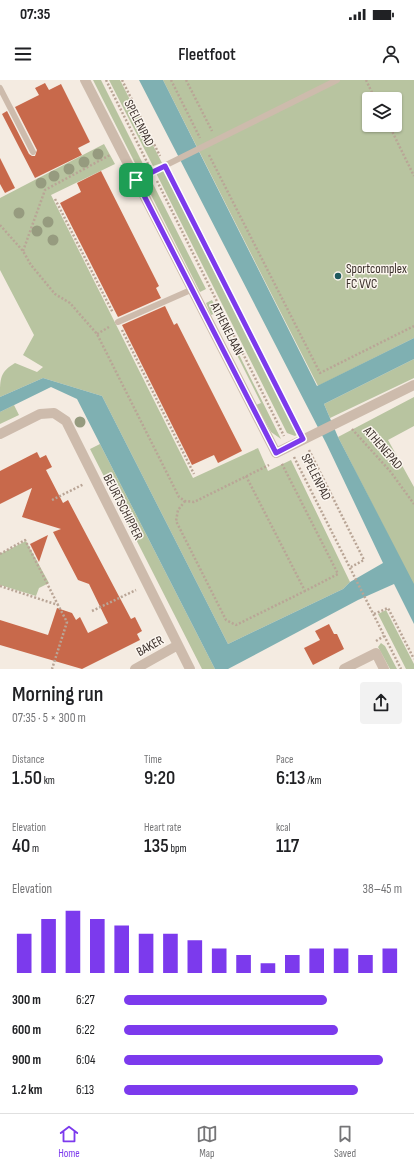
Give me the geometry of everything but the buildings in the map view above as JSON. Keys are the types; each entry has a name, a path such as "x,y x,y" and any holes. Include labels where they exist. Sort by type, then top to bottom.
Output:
{"street":[{"name":"ATHENELAAN","path":"85,80 276,453 305,438 347,423 414,385"},
{"name":"BEURTSCHIPPER","path":"0,434 40,414 54,413 66,422 190,669"},
{"name":"BAKER","path":"135,669 178,645"},
{"path":"344,669 376,653 384,669"}],"lane":[{"path":"136,180 153,173 172,162 337,80"},
{"path":"0,88 33,152"},
{"path":"118,322 193,289"}],"path":[{"name":"SPELENPAD","path":"106,80 401,669"},
{"path":"122,80 305,438 364,560 351,567"},
{"path":"171,80 202,147 320,372 414,326"},
{"path":"186,80 216,140"},
{"path":"366,80 372,92"},
{"path":"392,132 414,176"},
{"path":"23,251 45,190 121,149"},
{"path":"55,199 194,474"},
{"path":"0,225 23,251 31,265 55,294 70,303 97,334 179,497 185,501 194,502 268,465"},
{"path":"97,334 118,322"},
{"name":"ATHENEPAD","path":"347,423 390,471 414,504"},
{"path":"185,501 178,510 176,521 226,620 231,624 236,625 338,574 280,460"},
{"path":"246,476 305,591"},
{"path":"52,500 94,478"},
{"path":"0,554 25,540 67,622 52,669"},
{"path":"92,611 148,584"},
{"path":"0,586 58,606"},
{"path":"374,614 388,608 414,659"}],"green space":[{"path":"93,80 101,80 147,172 141,175"},
{"path":"109,80 120,80 162,163 153,166"},
{"name":"Sportcomplex FC VVC","path":"163,80 414,80 414,338 318,386"},
{"path":"104,144 115,164 51,195 193,478 258,448 268,471 291,460 350,582 343,589 228,644 102,396 43,378 0,397 2,376 6,369 10,366 15,363 37,372 43,367 23,355 34,335 0,270 0,198"},
{"path":"165,169 298,434 295,436 287,433 156,173"},
{"path":"149,176 206,289 200,292 143,179"},
{"path":"212,300 281,439 271,432 256,405 261,403 216,313 211,315 206,303"},
{"path":"414,359 414,378 330,418 324,404"},
{"path":"414,397 414,426 388,440 414,487 414,586 338,437"},
{"path":"14,405 19,415 0,424 0,412"},
{"path":"100,444 215,669 202,669 90,449"},
{"path":"26,541 49,583 39,588 36,596 0,585 0,554"},
{"path":"386,610 414,664 414,669 406,669 378,614"},
{"path":"381,643 385,646 397,669 390,669 378,647"}],"water":[{"path":"139,80 163,80 317,386 414,338 414,359 324,404 338,437 414,584 414,624 394,584 358,600 228,669 215,669 77,399 51,387 0,412 0,397 43,378 102,396 228,644 343,589 350,582 383,563 326,443"}],"place":[{"name":"Sportcomplex FC VVC","path":"338,276"}],"route":[{"path":"165,166 303,439 276,453 136,180 165,166"}]}
